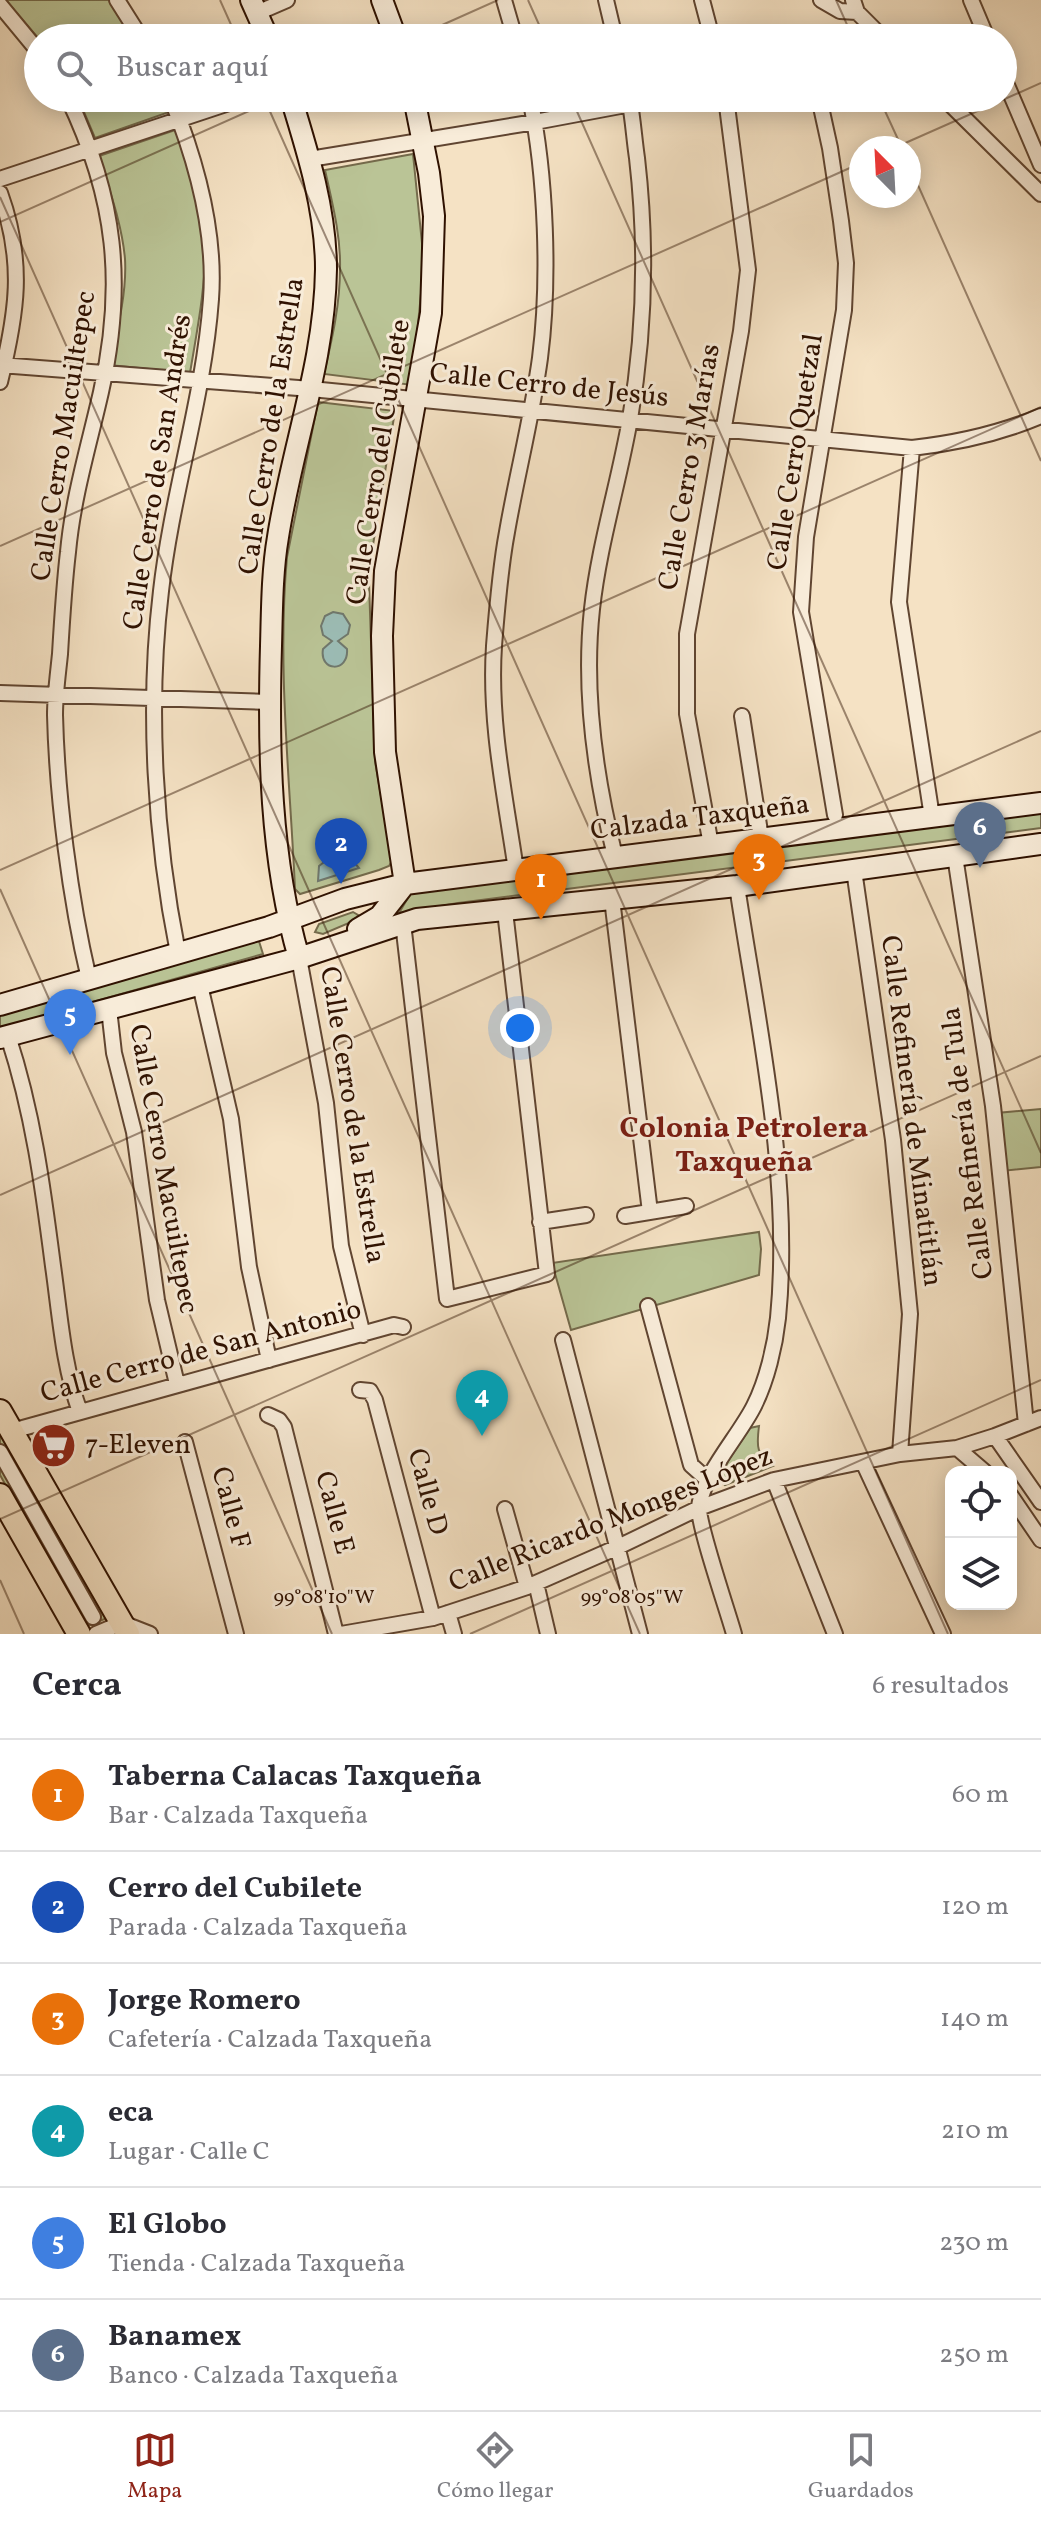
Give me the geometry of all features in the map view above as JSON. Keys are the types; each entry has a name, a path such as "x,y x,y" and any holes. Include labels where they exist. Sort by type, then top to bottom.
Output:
{"main road":[{"path":"382,0 391,24"},
{"name":"Calle Cerro de la Estrella","path":"295,112 310,159 326,267 322,328 277,539 269,702 274,794 289,921 299,958"},
{"name":"Calle Cerro del Cubilete","path":"405,884 385,752 382,636 385,571 431,313 434,216 417,112"},
{"name":"Calzada Taxqueña","path":"0,1005 89,979 176,944 289,921 345,899 405,884 1041,803"},
{"path":"4,1037 299,958 403,923 737,886 1041,844"},
{"path":"320,951 380,916 405,884"},
{"path":"0,1411 125,1629"},
{"path":"0,1495 86,1625"}],"street":[{"path":"117,0 132,24"},
{"path":"254,6 287,0"},
{"path":"504,0 511,24"},
{"path":"606,0 612,24"},
{"path":"702,0 708,24"},
{"path":"821,0 840,11 855,6 871,24"},
{"path":"971,0 981,24"},
{"path":"0,5 24,34"},
{"path":"1017,109 1041,165"},
{"name":"Calle Cerro Macuiltepec","path":"74,112 107,208 116,288 105,373 74,507 55,714 62,810 89,979"},
{"name":"Calle Cerro de San Andrés","path":"176,944 159,806 155,697 160,592 200,381 211,296 209,244 200,185 177,112"},
{"path":"0,179 198,112"},
{"path":"516,870 502,789 492,687 506,535 540,355 545,271 541,176 533,112"},
{"path":"310,159 580,112"},
{"path":"615,856 598,778 588,680 592,608 630,420 640,350 644,286 643,211 630,112"},
{"name":"Calle Cerro 3 Marías","path":"711,845 687,714 687,634 741,331 748,270 728,112"},
{"name":"Calle Cerro Quetzal","path":"822,112 846,263 844,310 806,537 801,612 835,815"},
{"path":"958,112 1041,194"},
{"path":"0,193 15,248 17,282 0,382"},
{"name":"Calle Cerro de Jesús","path":"2,365 311,389 912,448 991,434 1041,416"},
{"path":"912,448 899,602 932,817"},
{"path":"0,693 269,702"},
{"path":"742,716 761,838"},
{"name":"Calle Refinería de Tula","path":"955,856 993,1106 1026,1424"},
{"name":"Calle Refinería de Minatitlán","path":"854,870 893,1140 910,1314 900,1454"},
{"path":"734,1634 699,1508 709,1481 755,1404 769,1364 778,1321 782,1245 779,1167 737,886"},
{"path":"612,899 650,1212"},
{"path":"403,923 447,1299 547,1274 505,911"},
{"name":"Calle Cerro de la Estrella","path":"299,958 326,1103 341,1246 363,1335"},
{"path":"200,985 231,1119 249,1267 269,1360"},
{"name":"Calle Cerro Macuiltepec","path":"109,1009 114,1053 134,1132 157,1300 177,1384"},
{"path":"4,1037 22,1078 37,1146 62,1337 71,1387 80,1412"},
{"path":"625,1216 686,1206"},
{"path":"540,1222 586,1215"},
{"path":"648,1306 691,1465 709,1481"},
{"name":"Calle Cerro de San Antonio","path":"12,1431 394,1325 403,1327"},
{"path":"563,1340 640,1634"},
{"name":"Calle D","path":"360,1390 370,1391 375,1400 441,1616 454,1634"},
{"name":"Calle E","path":"268,1415 279,1420 284,1427 339,1634"},
{"name":"Calle Ricardo Monges López","path":"339,1634 359,1633 441,1616 532,1585 699,1508 774,1480 900,1454 957,1448 1041,1418"},
{"path":"995,1436 1041,1502"},
{"name":"Calle F","path":"185,1442 236,1634"},
{"path":"957,1448 978,1466"},
{"path":"0,1452 86,1625"},
{"path":"863,1462 943,1634"},
{"path":"774,1480 835,1634"},
{"path":"1017,1505 1041,1540"},
{"path":"505,1509 548,1634"},
{"path":"96,1634 125,1629 150,1634"}],"green space":[{"path":"6,0 119,0 134,24 26,24"},
{"path":"84,112 169,112 95,138"},
{"path":"178,129 198,200 205,244 203,292 190,373 109,365 123,299 125,259 118,220 99,156"},
{"path":"413,154 424,263 412,385 324,374 340,282 338,232 325,170"},
{"path":"318,402 395,411 369,582 375,761 392,861 389,866 379,870 300,894 295,889 285,723 284,598 287,557"},
{"path":"1041,813 1041,828 399,913 412,891"},
{"path":"353,912 358,915 356,920 323,934 315,932 319,924"},
{"path":"258,938 263,954 0,1028 0,1011"},
{"path":"1041,1109 1041,1167 1002,1171 997,1113"},
{"path":"759,1232 759,1275 571,1330 552,1263"},
{"path":"759,1426 759,1450 773,1466 725,1485 719,1480 728,1461 750,1428"},
{"path":"0,1434 107,1618 85,1627 0,1475"}],"water":[{"path":"333,612 343,614 350,625 348,634 338,641 347,649 346,657 344,662 334,667 323,657 323,649 332,641 323,635 321,626 325,616"},
{"path":"347,854 359,868 318,881 319,866 332,856"}],"place":[{"name":"Banamex","path":"980,868"},
{"name":"Cerro del Cubilete","path":"341,884"},
{"name":"Jorge Romero","path":"759,900"},
{"name":"Taberna Calacas Taxqueña","path":"541,920"},
{"name":"El Globo","path":"70,1055"},
{"name":"eca","path":"482,1436"},
{"name":"7-Eleven","path":"54,1445"}],"district":[{"name":"Colonia Petrolera Taxqueña","path":"744,1146"}]}
